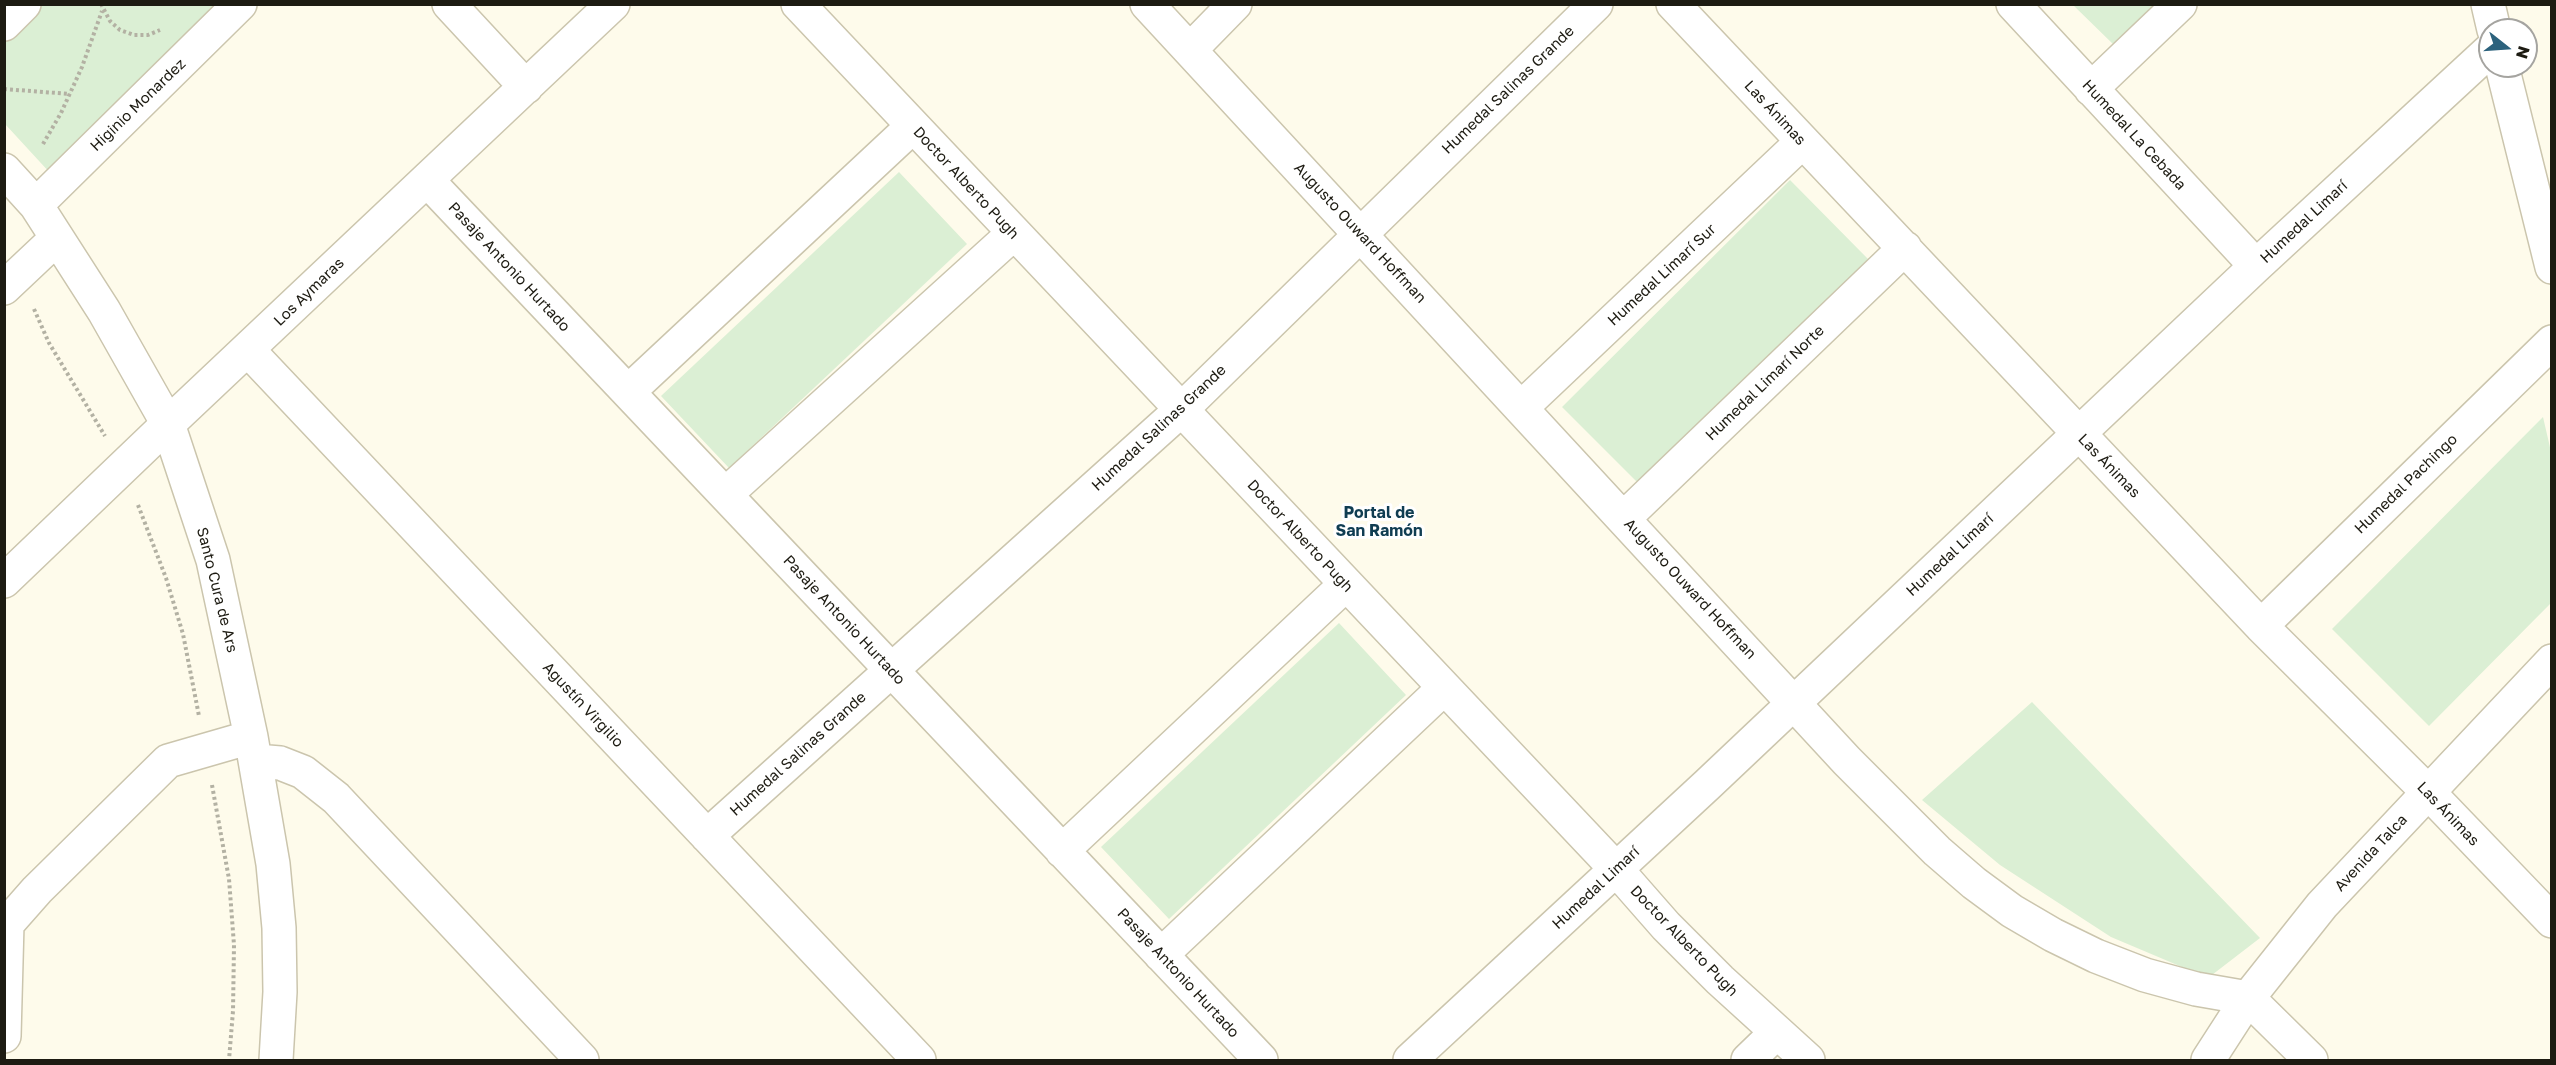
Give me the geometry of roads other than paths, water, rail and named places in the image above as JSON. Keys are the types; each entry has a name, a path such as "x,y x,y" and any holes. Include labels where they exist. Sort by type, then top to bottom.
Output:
{"street":[{"path":"4,24 24,4"},
{"name":"Higinio Monardez","path":"36,205 240,4"},
{"path":"449,4 526,87"},
{"name":"Los Aymaras","path":"4,581 614,4"},
{"name":"Doctor Alberto Pugh","path":"798,4 1616,869 1666,926 1720,980 1808,1060"},
{"name":"Augusto Ouward Hoffman","path":"1147,4 1847,761 1937,851 1974,883 2012,910 2053,935 2096,956 2145,975 2248,998"},
{"path":"1190,50 1235,4"},
{"name":"Humedal Salinas Grande","path":"707,836 1181,410 1596,4"},
{"name":"Las Ánimas","path":"1673,4 2261,626 2428,792 2552,921"},
{"name":"Humedal La Cebada","path":"2013,4 2256,266"},
{"path":"2091,89 2180,4"},
{"name":"Humedal Limarí","path":"1410,1060 2256,266 2478,61"},
{"path":"2505,78 2551,264"},
{"path":"628,392 913,126"},
{"name":"Humedal Limarí Sur","path":"1521,408 1802,142"},
{"name":"Santo Cura de Ars","path":"4,170 36,205 104,311 168,424 213,560 253,749 273,864 279,928 280,992 276,1060"},
{"name":"Pasaje Antonio Hurtado","path":"427,180 1261,1060"},
{"path":"726,494 1014,233"},
{"path":"12,281 57,238"},
{"name":"Humedal Limarí Norte","path":"1624,518 1905,248"},
{"name":"Humedal Pachingo","path":"2261,626 2552,342"},
{"name":"Agustín Virgilio","path":"248,350 919,1060"},
{"path":"1062,851 1346,584"},
{"name":"Avenida Talca","path":"2208,1060 2248,998 2322,904 2552,661"},
{"path":"1161,955 1444,688"},
{"path":"4,1036 7,924 37,890 168,761 204,750 253,749 303,772 336,798 582,1060"},
{"path":"2248,998 2311,1060"},
{"path":"1748,1060 1778,1032"}],"district":[{"name":"Portal de San Ramón","path":"1379,522"}]}
